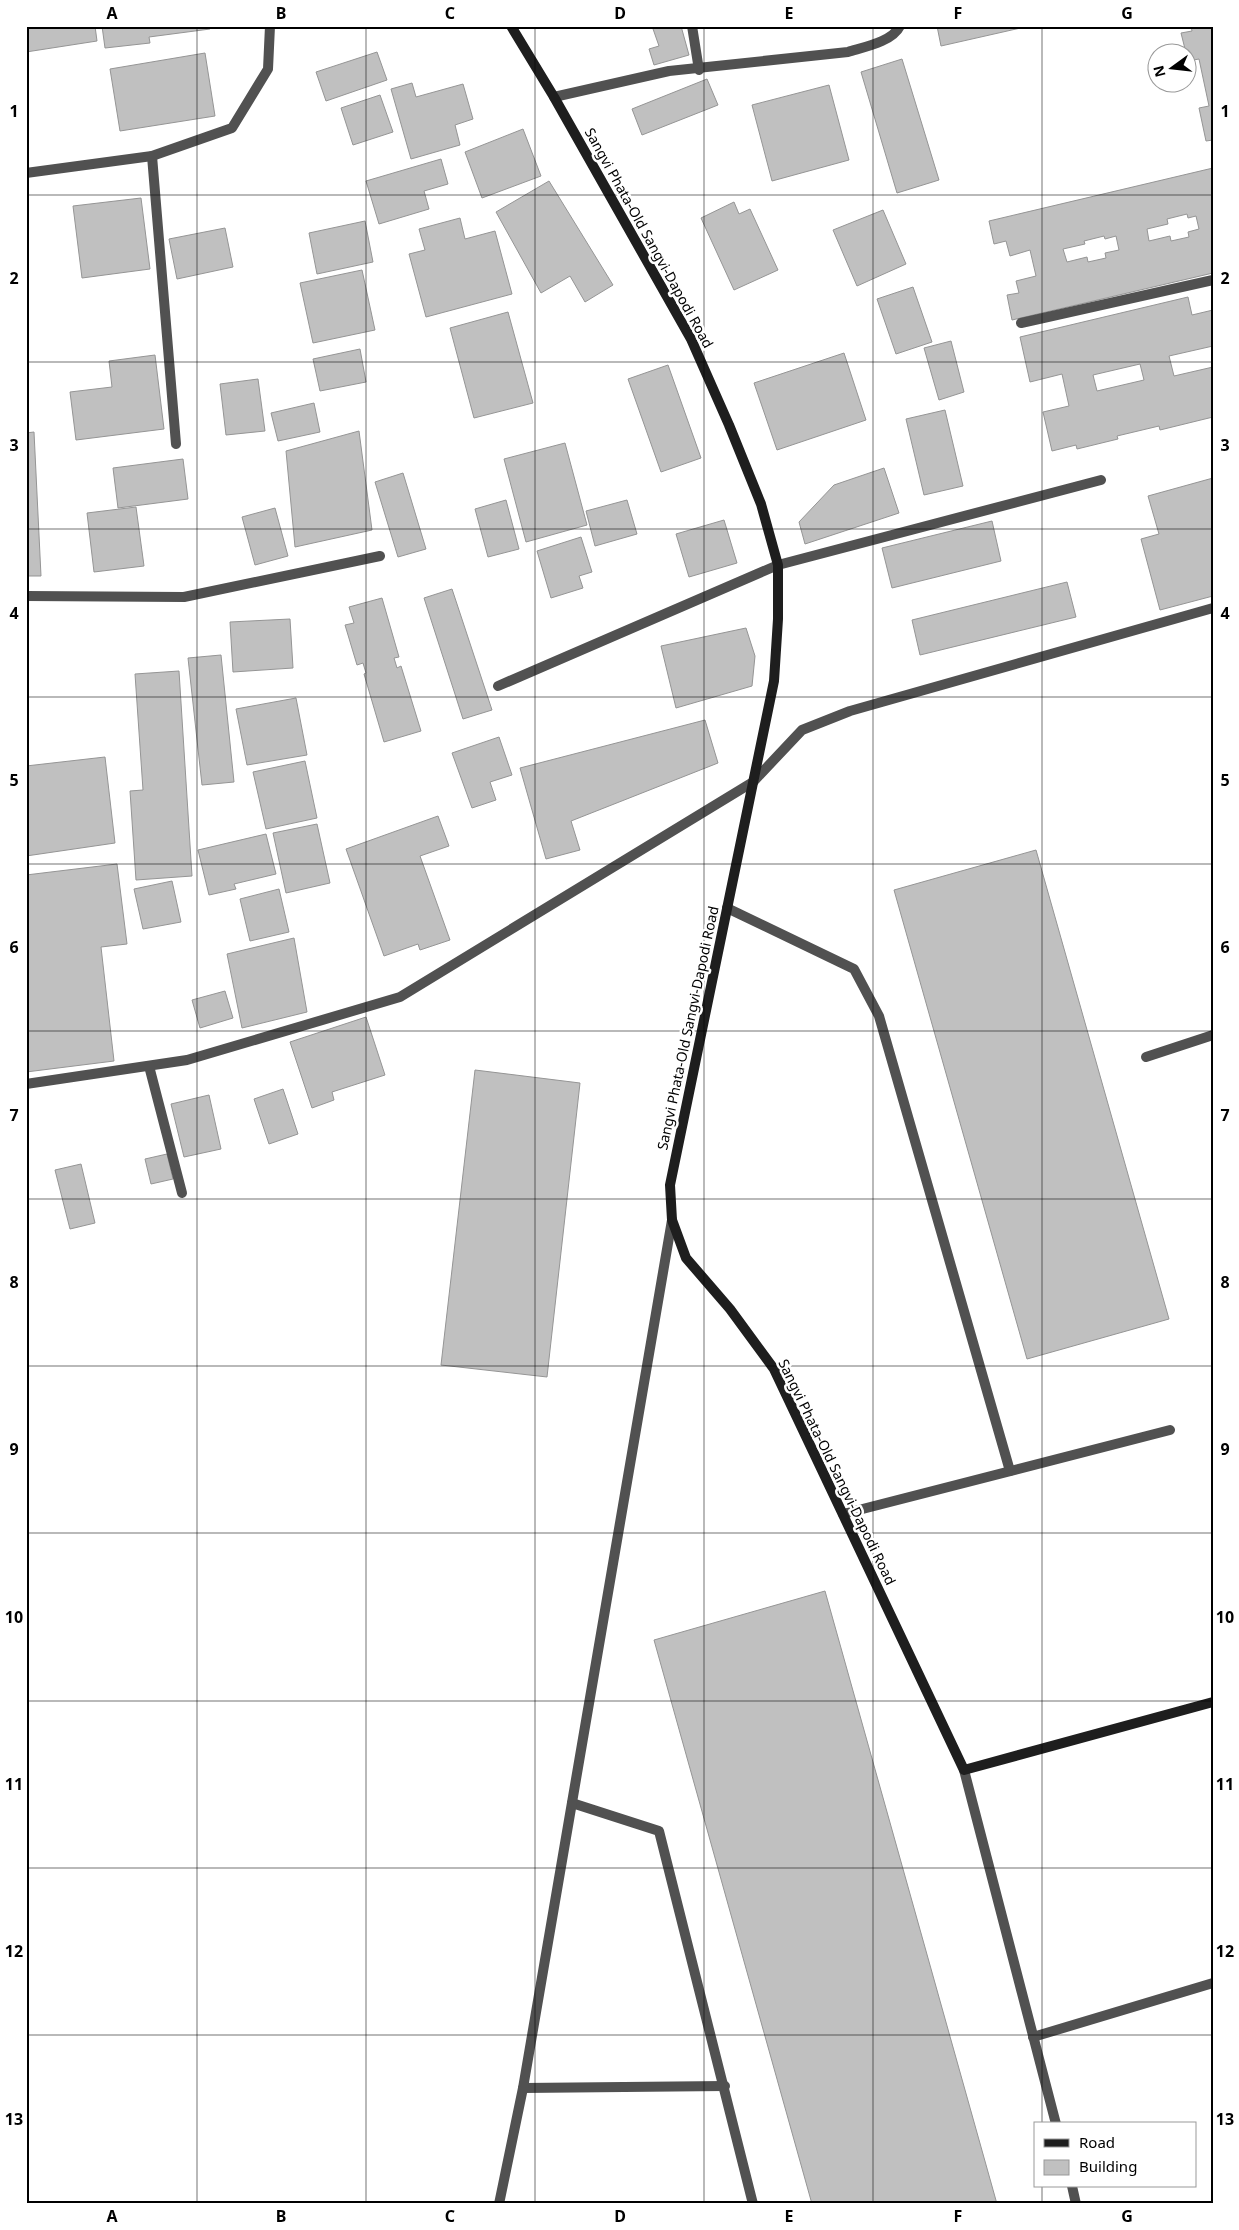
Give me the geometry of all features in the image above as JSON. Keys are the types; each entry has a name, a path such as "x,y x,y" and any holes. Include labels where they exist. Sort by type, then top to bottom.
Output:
{"main road":[{"name":"Sangvi Phata-Old Sangvi-Dapodi Road","path":"511,26 554,97 691,338 761,504 778,566 778,619 774,681 670,1185 672,1220 686,1258 730,1309 774,1369 964,1770"},
{"path":"964,1770 1213,1702"}],"street":[{"path":"26,173 152,156 232,128 268,69 270,26"},
{"path":"692,26 700,70"},
{"path":"554,97 669,71 700,70 848,52 871,45 897,32 900,26"},
{"path":"152,156 176,444"},
{"path":"1021,323 1213,280"},
{"path":"498,686 778,566 1101,480"},
{"path":"26,596 184,597 380,556"},
{"path":"26,1084 187,1060 400,997 753,782 802,730 850,711 1213,608"},
{"path":"727,908 854,970 879,1016 1010,1471"},
{"path":"1146,1057 1213,1035"},
{"path":"149,1066 182,1193"},
{"path":"499,2204 523,2088 672,1220"},
{"path":"843,1514 1170,1430"},
{"path":"964,1770 1055,2122"},
{"path":"572,1803 659,1831 753,2204"},
{"path":"1033,2037 1213,1983"},
{"path":"523,2088 724,2086"},
{"path":"1072,2188 1076,2204"}],"building":[{"path":"26,26 95,26 97,41 26,52"},
{"path":"102,26 210,26 210,29 149,37 150,43 105,48"},
{"path":"652,26 681,26 689,55 654,65 649,49 659,46"},
{"path":"937,26 1025,26 1025,27 941,46"},
{"path":"1191,26 1213,26 1213,140 1206,141 1199,108 1209,106 1199,59 1196,60 1196,42 1183,42 1181,33 1192,31"},
{"path":"377,52 387,80 326,101 316,72"},
{"path":"205,53 215,116 120,131 110,69"},
{"path":"902,59 939,180 897,193 861,72"},
{"path":"707,79 718,105 642,135 632,109"},
{"path":"412,83 416,97 463,84 473,119 455,125 460,145 411,159 391,89"},
{"path":"829,85 849,160 772,181 752,105"},
{"path":"380,95 393,132 353,145 341,108"},
{"path":"523,129 541,176 482,198 465,152"},
{"path":"441,159 448,184 424,191 429,209 379,224 366,181"},
{"path":"1213,168 1213,273 1012,320 1007,295 1019,293 1016,281 1036,276 1030,250 1010,256 1006,241 994,244 989,221","holes":["1187,214 1188,218 1196,216 1199,229 1188,232 1189,237 1171,241 1170,236 1149,241 1147,229 1168,224 1167,219","1104,236 1105,239 1116,236 1119,250 1105,253 1106,258 1088,262 1087,257 1067,262 1063,249 1085,244 1084,241"]},
{"path":"549,181 613,285 585,302 570,276 541,293 496,212"},
{"path":"141,198 150,269 82,278 73,206"},
{"path":"734,202 739,214 750,209 778,270 734,290 701,218"},
{"path":"883,210 906,264 857,286 833,230"},
{"path":"460,218 465,239 495,231 512,294 426,317 409,254 425,250 419,229"},
{"path":"365,221 373,262 317,274 309,233"},
{"path":"225,228 233,267 177,279 169,239"},
{"path":"362,270 375,330 313,343 300,283"},
{"path":"913,287 932,342 896,354 877,299"},
{"path":"1188,297 1192,315 1213,310 1213,346 1169,356 1174,376 1213,367 1213,417 1160,430 1159,426 1117,436 1118,439 1077,449 1076,445 1052,451 1043,412 1069,406 1062,374 1030,382 1020,337","holes":["1140,364 1144,380 1097,391 1093,375"]},
{"path":"508,312 533,403 474,418 450,328"},
{"path":"951,341 964,392 939,400 924,348"},
{"path":"360,349 366,382 320,391 313,359"},
{"path":"844,353 866,420 777,450 754,383"},
{"path":"155,355 164,429 76,440 70,392 112,387 109,361"},
{"path":"668,365 701,458 661,472 628,379"},
{"path":"258,379 265,431 226,435 220,384"},
{"path":"314,403 320,432 278,441 271,413"},
{"path":"945,410 963,486 924,495 906,419"},
{"path":"359,431 372,530 295,547 286,451"},
{"path":"34,432 41,576 26,576 26,433"},
{"path":"565,443 587,525 526,542 504,459"},
{"path":"183,459 188,499 118,508 113,468"},
{"path":"884,468 899,513 805,544 799,522 834,485"},
{"path":"403,473 426,549 398,557 375,482"},
{"path":"1213,478 1213,596 1160,610 1141,539 1159,534 1148,496"},
{"path":"506,500 519,549 488,557 475,509"},
{"path":"627,500 637,534 595,546 586,511"},
{"path":"136,507 144,566 94,572 87,513"},
{"path":"275,508 288,556 255,565 242,517"},
{"path":"724,520 737,563 689,577 676,534"},
{"path":"992,521 1001,561 892,588 882,548"},
{"path":"581,537 592,572 579,576 583,588 551,598 537,551"},
{"path":"1067,582 1076,617 920,655 912,620"},
{"path":"452,589 492,710 463,719 424,598"},
{"path":"382,598 399,657 394,658 397,668 401,666 421,731 384,742 364,674 366,673 363,663 357,665 345,625 354,623 349,607"},
{"path":"290,619 293,668 233,672 230,622"},
{"path":"746,628 755,656 752,686 676,708 661,646"},
{"path":"221,655 234,782 202,785 188,658"},
{"path":"179,671 192,876 136,880 130,791 143,790 135,674"},
{"path":"296,698 307,755 247,765 236,709"},
{"path":"705,720 718,763 571,821 580,850 546,859 520,768"},
{"path":"499,737 512,775 490,782 496,800 472,808 452,753"},
{"path":"105,757 115,843 26,856 26,766"},
{"path":"305,761 317,818 266,829 253,772"},
{"path":"438,816 449,846 420,856 450,940 420,950 418,944 384,956 346,849"},
{"path":"317,824 330,883 286,893 273,833"},
{"path":"266,834 276,874 234,884 236,889 209,895 198,850"},
{"path":"1036,850 1169,1319 1027,1359 894,890"},
{"path":"117,864 127,944 101,947 114,1061 26,1072 26,875"},
{"path":"172,881 181,922 143,929 134,889"},
{"path":"279,889 289,932 250,941 240,899"},
{"path":"294,938 307,1012 242,1028 227,954"},
{"path":"225,991 233,1018 200,1028 192,1000"},
{"path":"366,1017 385,1075 332,1092 334,1100 312,1108 290,1042"},
{"path":"475,1070 580,1083 547,1377 441,1365"},
{"path":"283,1089 298,1134 269,1144 254,1099"},
{"path":"209,1095 221,1149 184,1157 171,1104"},
{"path":"167,1154 173,1179 151,1184 145,1159"},
{"path":"81,1164 95,1223 70,1229 55,1170"},
{"path":"825,1591 997,2204 812,2204 654,1640"}]}
